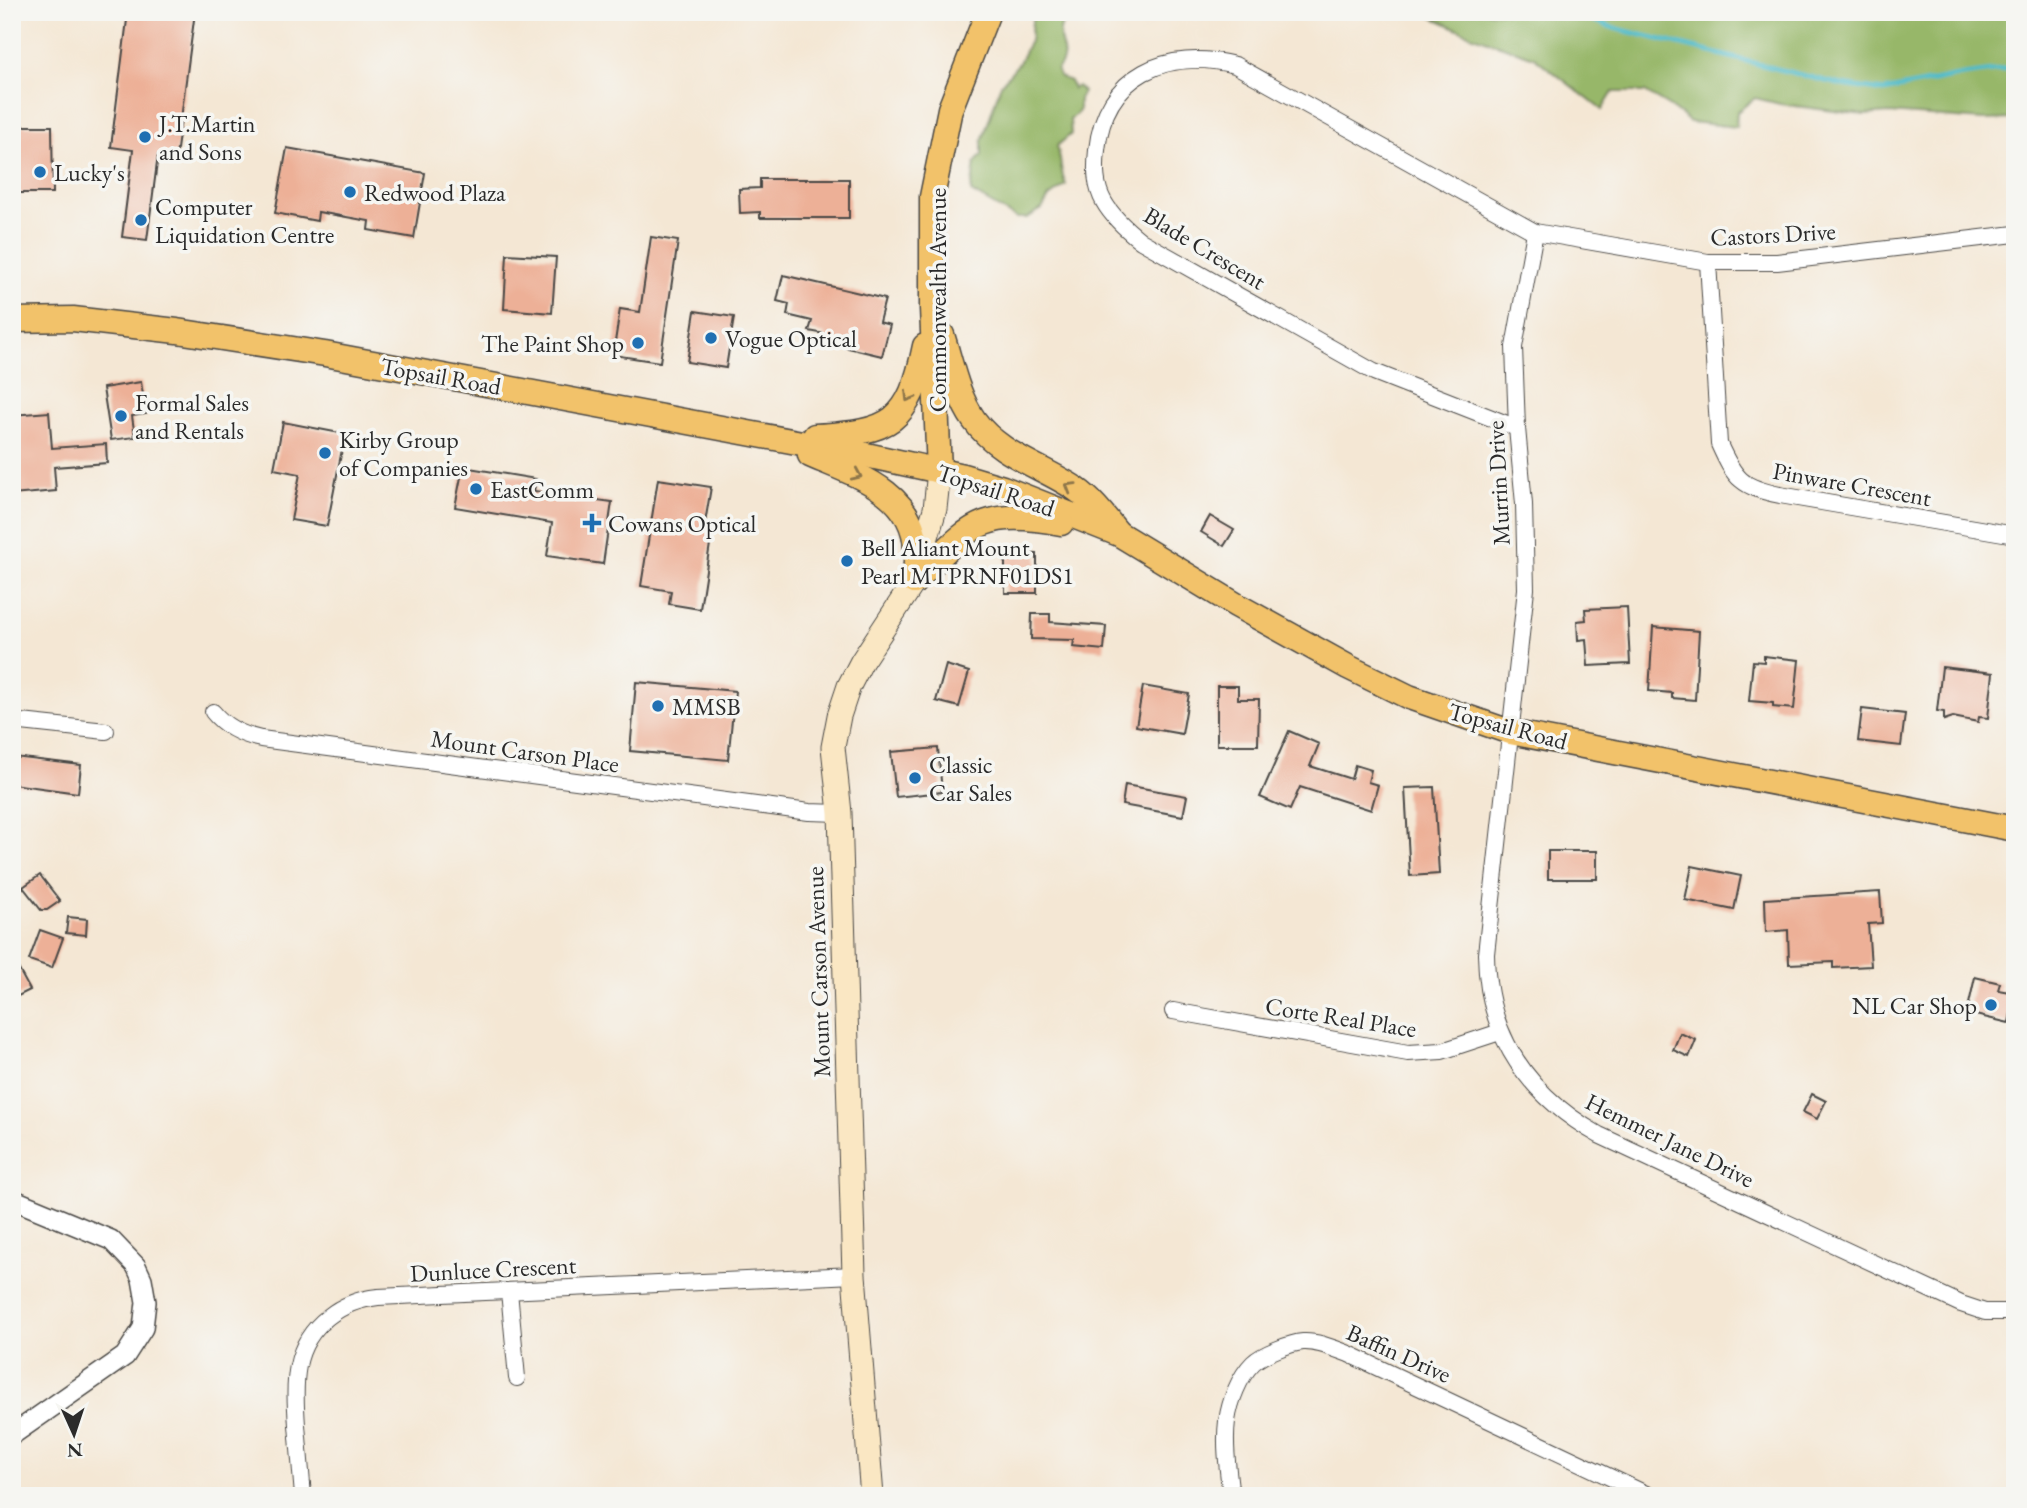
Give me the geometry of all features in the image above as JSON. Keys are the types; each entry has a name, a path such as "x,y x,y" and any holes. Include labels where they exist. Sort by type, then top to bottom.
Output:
{"main road":[{"name":"Commonwealth Avenue","path":"939,471 932,307 932,197 950,109 988,12"},
{"path":"772,438 855,434 884,425 914,392 932,307"},
{"path":"932,307 966,407 976,423 1016,457 1076,489 1094,504 1119,534"},
{"name":"Topsail Road","path":"12,320 73,319 177,331 461,379 939,471 1003,488 1119,534 1236,605 1348,667 1409,697 1510,732 2015,829"},
{"path":"772,438 867,480 896,501 912,527 916,548 915,582"},
{"name":"Mount Carson Avenue","path":"872,1496 854,1275 840,813 833,747 849,686 862,661 915,582 935,509 939,471"},
{"path":"915,582 968,531 982,522 1002,517 1031,517 1119,534"}],"street":[{"name":"Blade Crescent","path":"1517,428 1374,372 1141,241 1114,217 1096,183 1100,130 1107,110 1118,95 1147,71 1166,62 1184,59 1220,61 1235,65 1535,232"},
{"name":"Castors Drive","path":"1535,232 1707,262 1777,262 2015,234"},
{"name":"Murrin Drive","path":"1510,732 1526,589 1524,504 1517,428 1514,347 1535,232"},
{"name":"Pinware Crescent","path":"1707,262 1719,444 1728,465 1743,483 1780,495 2015,535"},
{"name":"Mount Carson Place","path":"213,712 229,726 261,739 840,813"},
{"path":"12,721 106,731"},
{"name":"Hemmer Jane Drive","path":"1510,732 1486,954 1488,986 1500,1032 1517,1062 1538,1090 1567,1115 1599,1135 1961,1304 1985,1312 2015,1312"},
{"name":"Corte Real Place","path":"1173,1011 1408,1053 1442,1051 1500,1032"},
{"path":"12,1199 111,1240 136,1266 145,1290 146,1302 142,1328 125,1356 12,1435"},
{"name":"Dunluce Crescent","path":"303,1496 294,1383 297,1360 314,1330 332,1314 355,1302 366,1299 509,1291 854,1275"},
{"path":"509,1291 517,1378"},
{"name":"Baffin Drive","path":"1231,1496 1226,1446 1231,1401 1254,1362 1280,1348 1303,1342 1349,1354 1650,1496"}],"green space":[{"path":"1033,12 1070,12 1060,30 1064,56 1057,69 1060,77 1070,81 1073,89 1077,86 1083,92 1079,99 1079,111 1070,120 1071,134 1057,146 1066,185 1049,197 1042,209 1027,218 1016,218 971,192 975,163 982,155 982,141 1001,84 1019,63 1030,41"},
{"path":"1421,12 2015,12 2015,119 1983,120 1889,113 1864,115 1755,98 1737,112 1736,127 1690,122 1645,92 1613,92 1602,110 1534,57 1471,35"}],"building":[{"path":"128,12 195,12 176,157 158,155 147,240 122,237 133,150 111,147"},
{"path":"17,126 52,126 53,193 16,193 16,185 12,185 12,163 18,163"},
{"name":"Redwood Plaza","path":"287,148 425,173 414,238 368,230 369,221 318,212 317,221 275,213"},
{"path":"760,179 849,179 849,218 760,218 760,212 740,213 739,189 760,188"},
{"path":"651,237 678,241 660,362 613,355 620,309 640,312"},
{"path":"507,254 556,257 552,313 504,309"},
{"path":"783,275 885,299 879,322 890,325 882,356 823,342 825,334 809,331 812,321 787,315 789,304 777,301"},
{"name":"Vogue Optical","path":"695,311 734,317 726,368 687,362"},
{"path":"141,382 146,414 132,416 135,437 111,440 103,388"},
{"path":"49,412 52,448 106,444 107,463 54,467 56,491 12,495 12,415"},
{"path":"283,422 345,434 327,526 291,520 300,474 274,469"},
{"path":"463,467 536,479 534,491 612,502 603,564 547,556 552,523 455,507"},
{"path":"658,479 711,487 704,529 712,531 700,609 669,604 671,591 641,586"},
{"path":"1210,516 1234,530 1224,546 1201,532"},
{"path":"1005,553 1037,554 1037,593 1005,593"},
{"path":"1627,607 1630,664 1588,666 1586,639 1578,640 1577,621 1586,620 1585,609"},
{"path":"1032,614 1050,614 1050,622 1106,626 1104,650 1073,647 1074,640 1031,639"},
{"path":"1653,627 1699,631 1695,700 1672,698 1672,693 1649,691"},
{"path":"1764,656 1799,660 1794,709 1773,707 1773,703 1749,701 1753,661 1764,662"},
{"path":"946,665 969,672 959,707 936,701"},
{"path":"1942,667 1993,673 1988,718 1979,717 1978,722 1953,717 1944,720 1944,712 1937,711"},
{"path":"636,682 735,691 728,760 630,751"},
{"path":"1143,686 1189,694 1182,734 1136,726"},
{"path":"1217,686 1238,686 1238,699 1259,699 1258,745 1217,745"},
{"path":"1862,709 1905,714 1901,746 1858,741"},
{"path":"1289,731 1319,744 1310,766 1351,779 1355,765 1371,770 1368,782 1378,785 1371,810 1300,787 1290,810 1260,797"},
{"path":"938,748 942,792 896,797 891,752"},
{"path":"14,757 81,765 78,793 12,784"},
{"path":"1125,785 1187,796 1183,816 1122,805"},
{"path":"1434,787 1439,874 1410,876 1405,788"},
{"path":"1548,851 1597,851 1597,879 1548,879"},
{"path":"1692,866 1741,876 1734,910 1685,900"},
{"path":"40,875 60,901 47,910 41,910 23,887"},
{"path":"1880,892 1882,923 1868,924 1871,966 1833,968 1833,962 1789,964 1788,930 1766,932 1765,899"},
{"path":"68,917 87,919 86,935 66,933"},
{"path":"40,930 63,938 52,968 29,960"},
{"path":"12,957 30,990 12,999"},
{"name":"NL Car Shop","path":"1975,977 2000,983 1998,990 2015,993 2009,1023 1967,1013"},
{"path":"1680,1033 1696,1040 1689,1057 1673,1050"},
{"path":"1812,1094 1826,1101 1817,1119 1803,1112"}],"waterway":[{"path":"1570,12 1614,28 1842,85 1884,91 2015,68"}],"place":[{"name":"J.T.Martin and Sons","path":"145,137"},
{"name":"Lucky's","path":"40,172"},
{"name":"Redwood Plaza","path":"350,192"},
{"name":"Computer Liquidation Centre","path":"141,220"},
{"name":"Vogue Optical","path":"711,338"},
{"name":"The Paint Shop","path":"638,343"},
{"name":"Formal Sales and Rentals","path":"121,416"},
{"name":"Kirby Group of Companies","path":"325,453"},
{"name":"EastComm","path":"476,489"},
{"name":"Cowans Optical","path":"592,523"},
{"name":"Bell Aliant Mount Pearl MTPRNF01DS1","path":"847,561"},
{"name":"MMSB","path":"658,706"},
{"name":"Classic Car Sales","path":"915,778"},
{"name":"NL Car Shop","path":"1991,1005"}]}
